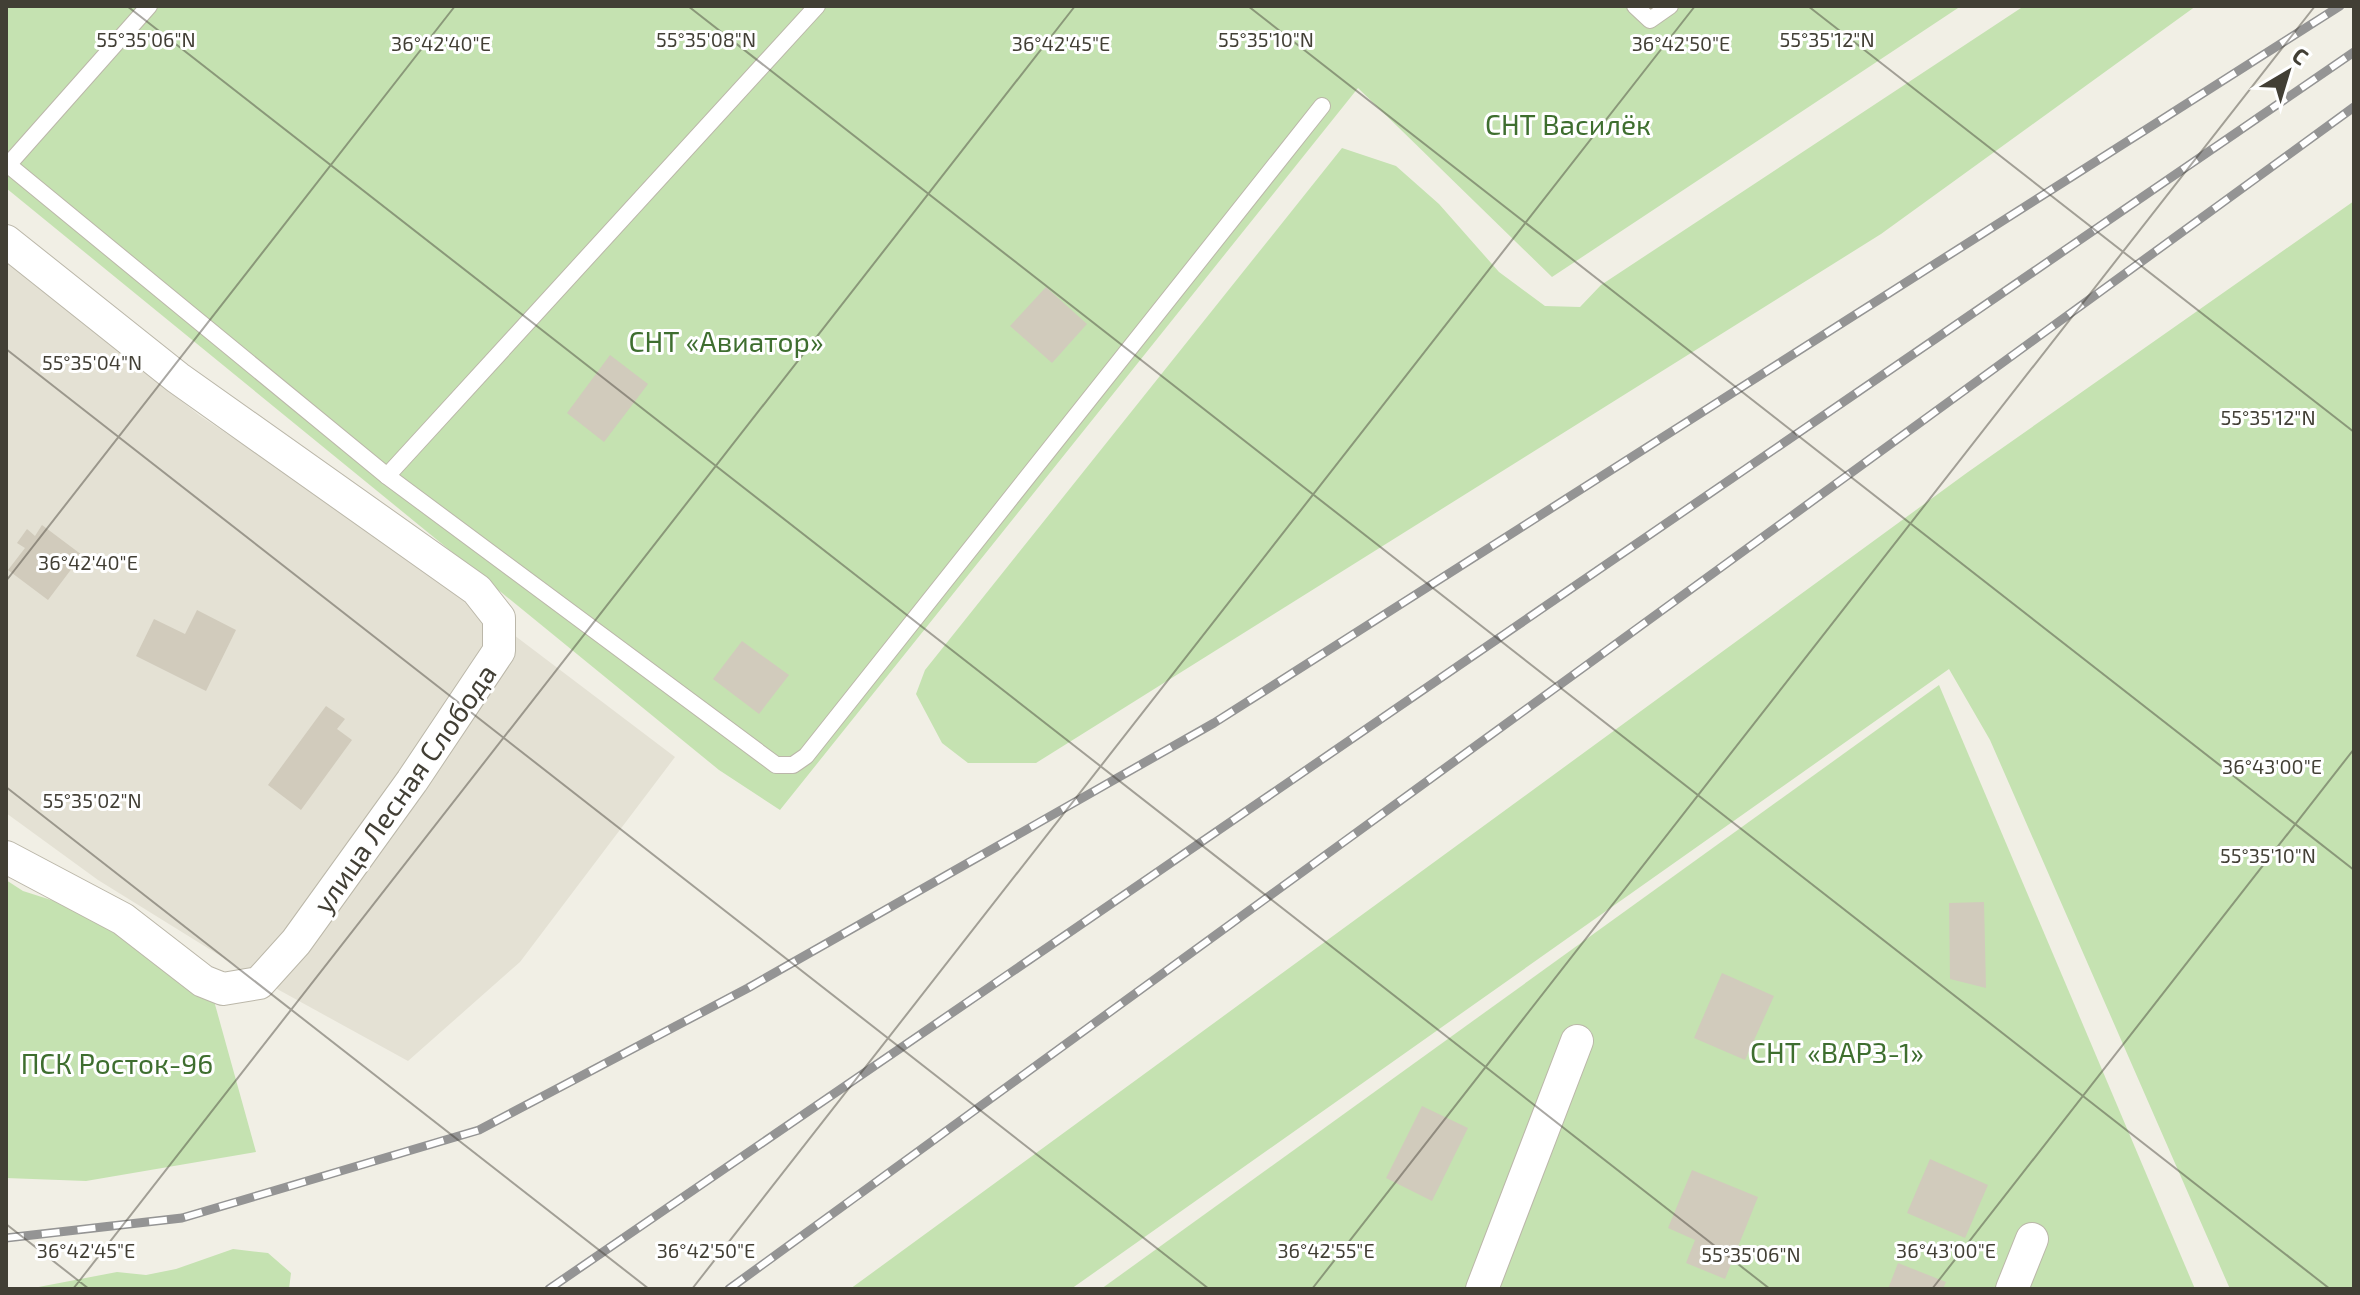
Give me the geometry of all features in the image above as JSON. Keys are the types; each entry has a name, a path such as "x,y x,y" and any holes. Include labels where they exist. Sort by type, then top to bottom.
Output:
{"street":[{"name":"улица Лесная Слобода","path":"6,241 178,378 477,590 499,618 499,651 412,781 305,929 259,983 223,989 203,981 123,919 6,857"},
{"path":"1482,1289 1577,1041"},
{"path":"2012,1289 2032,1239"}],"lane":[{"path":"149,6 7,164 387,476 776,765 793,765 816,744 1322,106"},
{"path":"387,476 817,6"},
{"path":"1635,6 1650,20 1670,6"}],"shaded area":[{"path":"6,262 199,415 465,598 675,757 520,962 408,1061 248,973 98,880 6,813"}],"green space":[{"name":"СНТ «Авиатор»","path":"6,6 1961,6 1552,277 1358,88 780,810 719,770 6,188"},
{"path":"2024,6 2196,6 1881,234 1036,763 968,763 942,743 916,694 925,670 1342,148 1396,166 1439,204 1499,272 1545,306 1580,307 1601,285"},
{"path":"2354,201 2354,1289 2230,1289 1990,740 1949,669 1071,1289 850,1289 1968,472"},
{"name":"СНТ «ВАРЗ-1»","path":"1939,685 2195,1289 1101,1289"},
{"name":"ПСК Росток-96","path":"6,880 23,891 92,913 211,990 256,1152 86,1181 6,1178"},
{"path":"233,1249 268,1253 291,1273 289,1289 28,1289 117,1272 146,1275 176,1269"}],"building":[{"path":"1046,287 1087,324 1052,363 1010,326"},
{"path":"610,355 648,384 604,442 567,413"},
{"path":"42,525 82,555 48,600 8,570 25,548 17,543 27,529 35,536"},
{"path":"197,610 236,630 206,691 136,656 154,619 185,634"},
{"path":"742,641 789,675 759,714 713,679"},
{"path":"326,706 345,719 337,729 352,740 301,810 268,785"},
{"path":"1984,902 1986,988 1950,979 1949,903"},
{"path":"1722,973 1774,996 1745,1060 1694,1038"},
{"path":"1422,1106 1468,1128 1432,1201 1386,1178"},
{"path":"1930,1159 1988,1185 1965,1238 1907,1213"},
{"path":"1692,1170 1758,1197 1725,1279 1686,1263 1695,1240 1668,1228"},
{"path":"1898,1263 1946,1282 1943,1289 1888,1289"}],"railway":[{"path":"6,1238 182,1218 479,1130 748,988 1214,723 2340,6"},
{"path":"549,1289 2354,52"},
{"path":"729,1289 2354,107"}],"park label":[{"name":"СНТ Василёк","path":"1568,124"}]}
